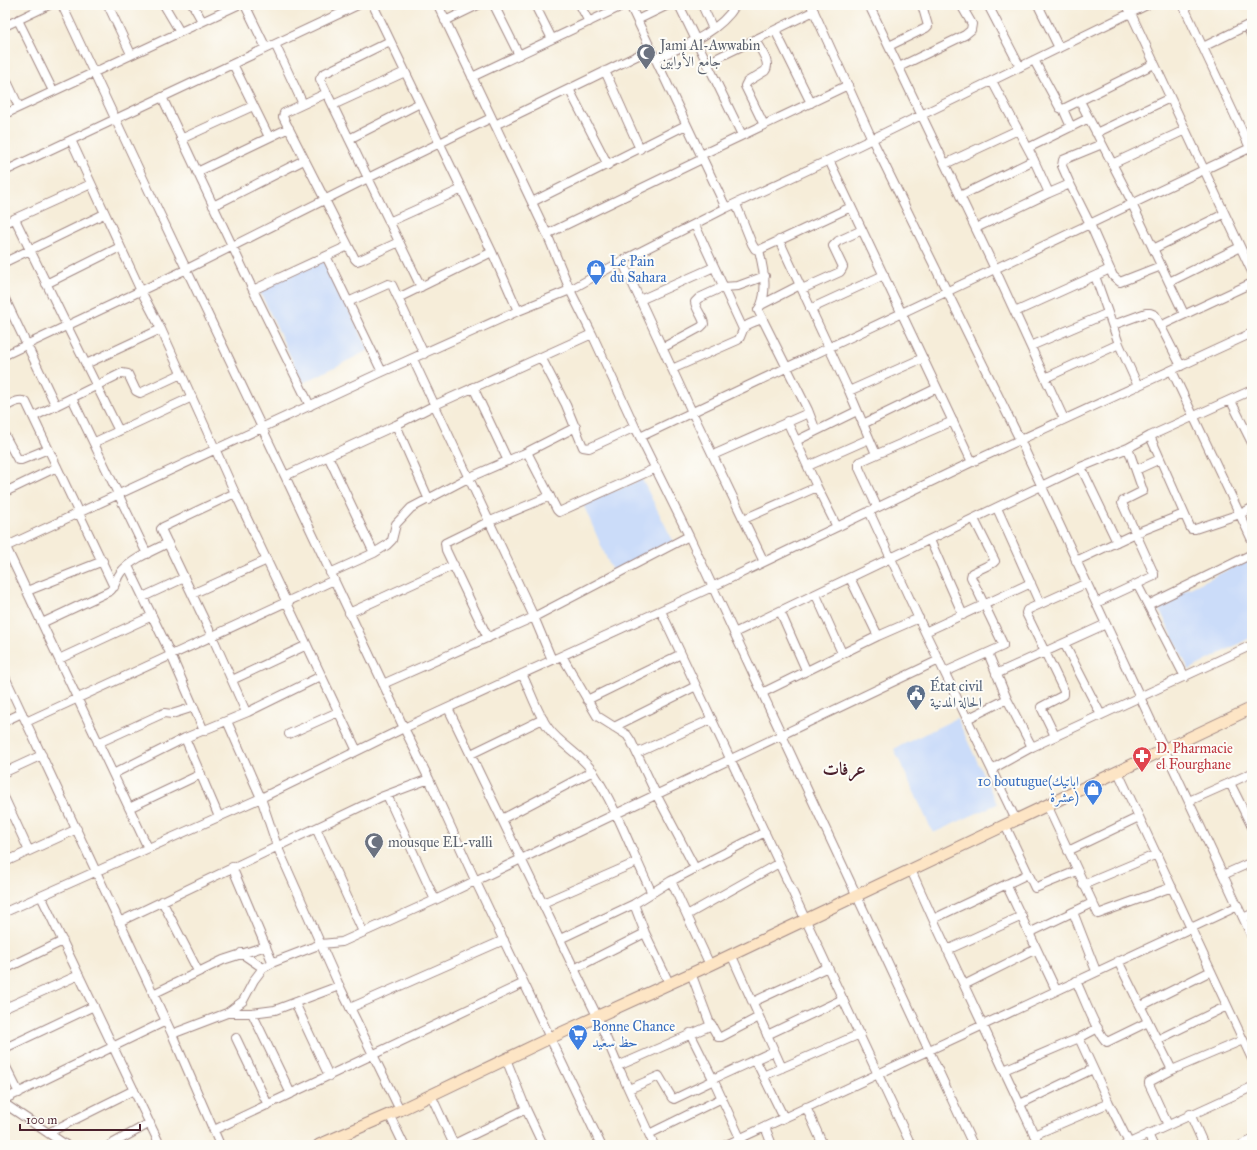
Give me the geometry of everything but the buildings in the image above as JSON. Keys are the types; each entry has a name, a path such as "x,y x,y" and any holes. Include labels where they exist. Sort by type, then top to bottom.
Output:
{"street":[{"path":"5,26 49,5"},
{"path":"62,5 429,779 600,1145"},
{"path":"108,5 131,54"},
{"path":"164,5 180,32"},
{"path":"193,5 202,21"},
{"path":"5,114 238,5"},
{"path":"245,5 266,48"},
{"path":"5,171 358,5"},
{"path":"373,5 492,252 518,311"},
{"path":"438,5 547,234 570,290 689,536 973,1145"},
{"path":"445,21 478,5"},
{"path":"494,5 519,55"},
{"path":"535,5 552,39"},
{"path":"580,5 588,22"},
{"path":"472,78 624,5"},
{"path":"630,5 726,208"},
{"path":"637,20 668,5"},
{"path":"680,5 742,135"},
{"path":"702,5 713,29"},
{"path":"655,59 696,40 713,29 727,18 736,5"},
{"path":"869,5 996,269 1064,420"},
{"path":"889,46 928,26 922,5"},
{"path":"899,67 969,32 972,24 962,7 973,5"},
{"path":"988,5 1020,67"},
{"path":"1038,5 1059,48"},
{"path":"1127,5 1252,272"},
{"path":"148,848 5,546 382,372 518,311 570,290 622,261 726,208 829,160 1147,5"},
{"path":"640,437 1204,171 1250,145 1183,5"},
{"path":"707,63 775,30 813,8 872,139 1042,486 1252,937"},
{"path":"18,20 53,91"},
{"path":"1203,47 1249,25 1252,37"},
{"path":"775,30 811,102"},
{"path":"755,40 768,64 768,69 746,82 745,86 764,125"},
{"path":"390,41 323,74 320,79 421,287"},
{"path":"275,44 303,104"},
{"path":"5,355 187,269 324,199 440,143 569,89 651,49"},
{"path":"1034,60 1060,108 1063,109 1071,127"},
{"path":"233,64 269,137"},
{"path":"1063,109 1154,64"},
{"path":"605,71 640,148"},
{"path":"333,105 405,72"},
{"path":"5,77 19,107"},
{"path":"992,81 1028,148 1049,193"},
{"path":"547,234 742,135 848,85"},
{"path":"569,89 608,165"},
{"path":"326,93 283,115 304,160 357,261 399,242"},
{"path":"162,97 253,290 310,406"},
{"path":"1096,133 1170,98"},
{"path":"1080,101 1133,204 1184,314"},
{"path":"349,139 420,103"},
{"path":"181,139 253,106"},
{"path":"1028,148 1089,118"},
{"path":"532,202 686,125"},
{"path":"197,172 289,128"},
{"path":"945,164 1018,130"},
{"path":"1112,164 1185,130"},
{"path":"71,140 104,214 160,329 235,493 357,751"},
{"path":"1102,144 1063,160 1062,166 1113,276 1120,282 1161,266"},
{"path":"213,206 304,160"},
{"path":"829,160 972,462"},
{"path":"960,196 1034,160"},
{"path":"5,224 91,184"},
{"path":"976,228 1070,184"},
{"path":"389,222 462,189"},
{"path":"736,204 752,244 755,249 759,250 765,276 764,298 758,310 816,431"},
{"path":"759,250 851,207"},
{"path":"5,262 104,214"},
{"path":"1153,249 1224,214"},
{"path":"15,219 119,431"},
{"path":"672,369 738,340 743,328 695,225"},
{"path":"761,305 842,270 843,266 833,246 838,241 862,230"},
{"path":"779,240 849,391 876,454"},
{"path":"253,290 348,246"},
{"path":"46,284 120,247"},
{"path":"1169,282 1240,247"},
{"path":"398,298 492,252"},
{"path":"326,256 382,372"},
{"path":"622,261 764,562"},
{"path":"640,300 714,267"},
{"path":"1015,312 1110,269"},
{"path":"662,348 704,324 703,318 695,305 695,302 699,298 723,287 738,286 765,276"},
{"path":"810,309 884,276"},
{"path":"1095,276 1119,344 1138,386"},
{"path":"1160,326 1252,283"},
{"path":"348,302 390,284 392,285 424,354"},
{"path":"5,299 56,406"},
{"path":"1031,346 1108,313"},
{"path":"1113,325 1146,313 1155,314 1181,366"},
{"path":"743,328 763,319"},
{"path":"86,364 160,329"},
{"path":"5,912 261,798 404,728 661,611 972,462 1252,332"},
{"path":"285,476 396,425 473,387 592,334"},
{"path":"1046,378 1119,344"},
{"path":"541,357 566,405 576,427 581,445 586,448 635,427"},
{"path":"849,391 923,358"},
{"path":"412,359 534,617 552,660"},
{"path":"1172,370 1252,540"},
{"path":"33,417 122,373 128,374 136,391 140,393 181,374"},
{"path":"473,387 508,461"},
{"path":"863,424 937,388"},
{"path":"734,633 1042,486 1128,448 1150,436 1231,401 1252,390"},
{"path":"95,442 192,397"},
{"path":"72,398 95,442 147,554"},
{"path":"5,407 18,401 24,401 114,587"},
{"path":"1231,401 1252,443"},
{"path":"796,441 857,411"},
{"path":"713,455 808,412"},
{"path":"787,421 837,527"},
{"path":"877,507 858,464 860,460 953,421"},
{"path":"396,425 429,500"},
{"path":"26,722 286,601 387,545 392,540 396,524 411,508 429,500 468,478 508,461 576,427"},
{"path":"5,436 18,460 48,449"},
{"path":"1150,436 1191,529 1240,514 1252,508"},
{"path":"808,466 869,439"},
{"path":"1096,603 1154,576 1122,503 1123,501 1143,491 1128,448"},
{"path":"527,452 557,510 561,512 656,468"},
{"path":"328,456 374,553"},
{"path":"1136,470 1160,459"},
{"path":"5,492 57,467"},
{"path":"1081,468 1117,542"},
{"path":"744,519 817,487"},
{"path":"235,493 161,529 246,712"},
{"path":"488,638 446,550 445,543 488,522 550,496"},
{"path":"997,508 1040,604"},
{"path":"869,511 925,632 1016,820"},
{"path":"1076,560 1136,533 1184,514"},
{"path":"945,672 1003,646 970,575 995,561 974,519"},
{"path":"383,684 534,617 689,536"},
{"path":"930,540 963,615"},
{"path":"42,623 110,591 114,587 120,573 128,566 168,543"},
{"path":"1148,605 1252,554"},
{"path":"192,594 267,560"},
{"path":"27,591 102,561"},
{"path":"349,613 454,564"},
{"path":"128,566 171,655 204,731"},
{"path":"143,598 184,578"},
{"path":"850,578 878,636"},
{"path":"925,632 1031,583"},
{"path":"1055,736 1041,707 1064,695 1064,691 1026,613 1027,610 1087,583"},
{"path":"1137,584 1185,677"},
{"path":"816,595 842,653"},
{"path":"661,611 911,1145"},
{"path":"780,611 806,670"},
{"path":"59,659 152,616"},
{"path":"762,693 806,670 919,618"},
{"path":"996,674 1106,624"},
{"path":"1064,643 1101,715"},
{"path":"232,680 307,645"},
{"path":"992,769 1055,736 1252,645"},
{"path":"988,653 1007,699 1032,747"},
{"path":"587,700 681,654"},
{"path":"562,656 597,716 627,735 695,868"},
{"path":"172,1034 227,1013 243,1001 254,980 263,968 274,962 321,944 342,942 434,900 939,660"},
{"path":"522,674 543,719 556,736 592,771 617,813 637,862 652,893"},
{"path":"113,774 185,738 227,721 321,676"},
{"path":"5,677 172,1034 220,1145"},
{"path":"614,727 696,686"},
{"path":"968,719 1007,699"},
{"path":"98,743 164,713 172,714 194,707"},
{"path":"448,708 597,1016 654,1145"},
{"path":"319,1145 400,1110 597,1016 710,965 1252,708"},
{"path":"289,734 338,712"},
{"path":"5,721 22,713"},
{"path":"471,754 543,719"},
{"path":"637,753 712,719"},
{"path":"227,721 261,798 277,846 339,986 400,1110"},
{"path":"185,738 219,817"},
{"path":"5,772 42,755"},
{"path":"502,819 592,771"},
{"path":"1118,772 1252,1058"},
{"path":"1189,801 1252,773"},
{"path":"129,808 200,774"},
{"path":"119,922 232,867 387,795 429,779"},
{"path":"1230,783 1252,827"},
{"path":"387,795 434,900"},
{"path":"5,799 29,851"},
{"path":"1047,805 1083,885 1099,915 1172,887"},
{"path":"1068,851 1139,816"},
{"path":"1005,825 1035,889 1077,871"},
{"path":"316,828 363,932"},
{"path":"5,862 77,829"},
{"path":"560,939 634,904 671,881 765,832"},
{"path":"1083,885 1157,854"},
{"path":"543,903 637,862"},
{"path":"1223,875 1252,862"},
{"path":"687,915 780,864"},
{"path":"232,867 271,959 274,962"},
{"path":"911,870 1039,1145"},
{"path":"933,919 1028,874"},
{"path":"671,881 710,965"},
{"path":"1006,884 1056,990"},
{"path":"41,896 160,1145"},
{"path":"162,901 198,971"},
{"path":"1029,933 1092,903"},
{"path":"634,904 669,983"},
{"path":"726,1145 982,1024 1238,906"},
{"path":"1073,912 1096,971"},
{"path":"1243,918 1252,914"},
{"path":"947,950 1022,916"},
{"path":"574,969 646,933"},
{"path":"350,1008 504,940"},
{"path":"5,969 63,941"},
{"path":"153,994 198,971 241,953 266,946"},
{"path":"964,985 1036,949"},
{"path":"241,953 263,968"},
{"path":"731,954 782,1068"},
{"path":"1118,961 1172,1070"},
{"path":"753,1002 828,967"},
{"path":"1141,1006 1211,971"},
{"path":"691,973 709,1020 718,1037 760,1017"},
{"path":"5,1008 79,975"},
{"path":"1076,981 1104,1040 1107,1042 1148,1022"},
{"path":"214,1130 524,982"},
{"path":"227,1013 252,1013 275,1010 339,986"},
{"path":"767,1035 843,999"},
{"path":"295,1003 329,1076"},
{"path":"5,1048 94,1006"},
{"path":"1157,1040 1227,1006"},
{"path":"252,1013 291,1094"},
{"path":"5,1099 166,1022"},
{"path":"618,1066 690,1033 712,1025"},
{"path":"1004,1070 1079,1038 1098,1028"},
{"path":"690,1033 740,1138"},
{"path":"763,1076 860,1034"},
{"path":"236,1038 268,1105"},
{"path":"1079,1038 1127,1144 1252,1087"},
{"path":"1168,1125 1149,1083 1151,1080 1243,1040"},
{"path":"629,1089 659,1076 674,1099 774,1051"},
{"path":"506,1059 539,1144"},
{"path":"755,1059 784,1118"},
{"path":"5,1065 19,1092"},
{"path":"1020,1104 1093,1070"},
{"path":"48,1133 134,1090"},
{"path":"431,1094 454,1144 526,1109"},
{"path":"649,1134 722,1098"},
{"path":"1034,1135 1109,1103"},
{"path":"5,1104 66,1145"},
{"path":"806,1107 823,1145"},
{"path":"389,1114 404,1145"},
{"path":"1190,1114 1204,1145"},
{"path":"110,1145 150,1123"},
{"path":"765,1127 772,1145"},
{"path":"1148,1134 1153,1145"},
{"path":"1241,1145 1252,1140"}],"shaded area":[{"path":"323,259 369,350 303,383 259,290"},
{"path":"642,479 673,541 613,573 583,504"},
{"path":"1248,560 1252,568 1252,637 1189,670 1157,604"},
{"path":"957,718 997,804 933,833 894,749"}],"place":[{"name":"Jami Al-Awwabin جامع الأوابين","path":"646,70"},
{"name":"Le Pain du Sahara","path":"596,286"},
{"name":"État civil الحالة المدنية","path":"916,711"},
{"name":"D. Pharmacie el Fourghane","path":"1142,773"},
{"name":"10 boutugue(اباتيك عشرة)","path":"1093,806"},
{"name":"mousque EL-valli","path":"374,859"},
{"name":"Bonne Chance حظ سعيد","path":"578,1051"}],"district":[{"name":"عرفات","path":"844,769"}]}
